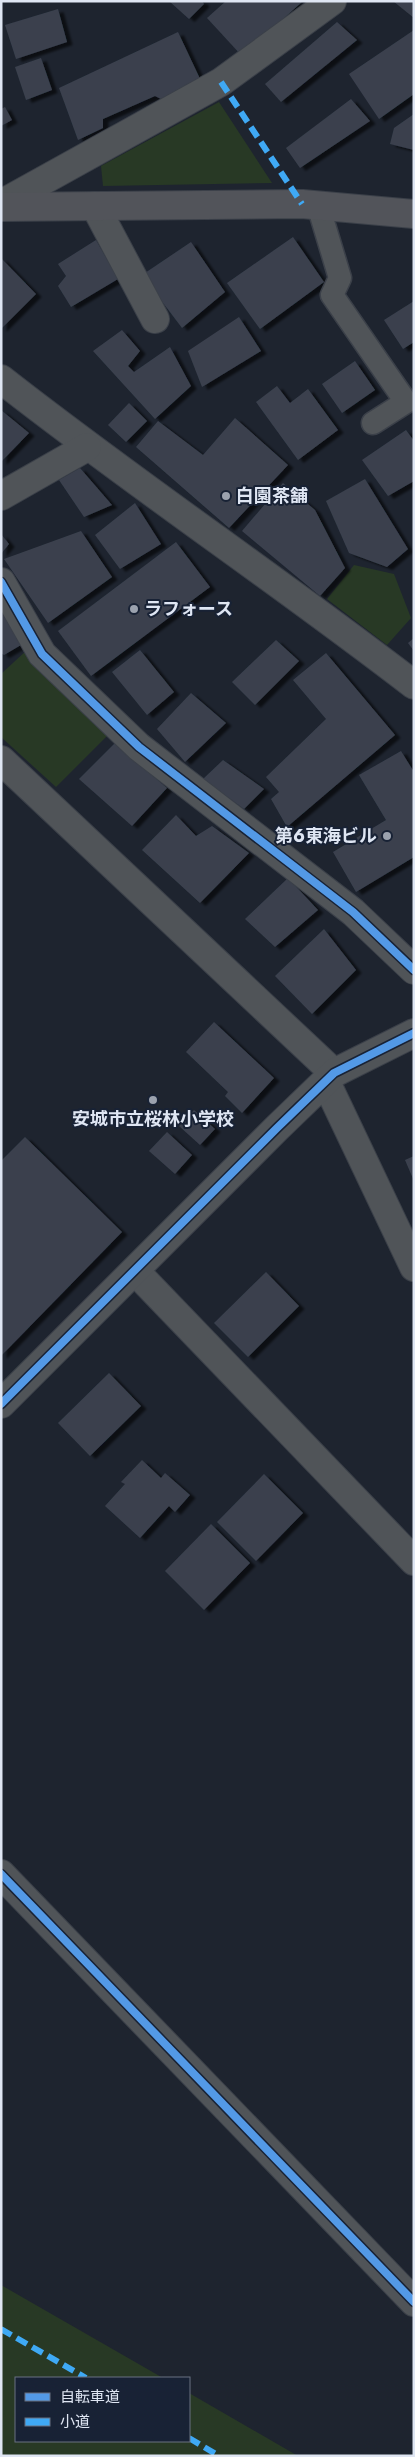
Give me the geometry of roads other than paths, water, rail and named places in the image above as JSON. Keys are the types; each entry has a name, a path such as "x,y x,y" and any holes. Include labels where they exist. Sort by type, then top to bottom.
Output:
{"street":[{"path":"1,205 221,82 332,1"},
{"path":"1,205 318,205 414,214"},
{"path":"95,206 155,319"},
{"path":"1,379 87,447 322,615 414,685"},
{"path":"1,496 87,447"},
{"path":"1,582 42,654 139,747 353,912 414,970"},
{"path":"1,760 330,1077 414,1267"},
{"path":"1,1404 330,1077 414,1033"},
{"path":"135,1271 414,1561"},
{"path":"1,1874 414,2302"}],"lane":[{"path":"318,205 340,278 332,295 406,402 373,423"}],"place":[{"name":"白園茶舗","path":"226,496"},
{"name":"ラフォース","path":"134,609"},
{"name":"第6東海ビル","path":"387,836"},
{"name":"安城市立桜林小学校","path":"153,1100"}]}
